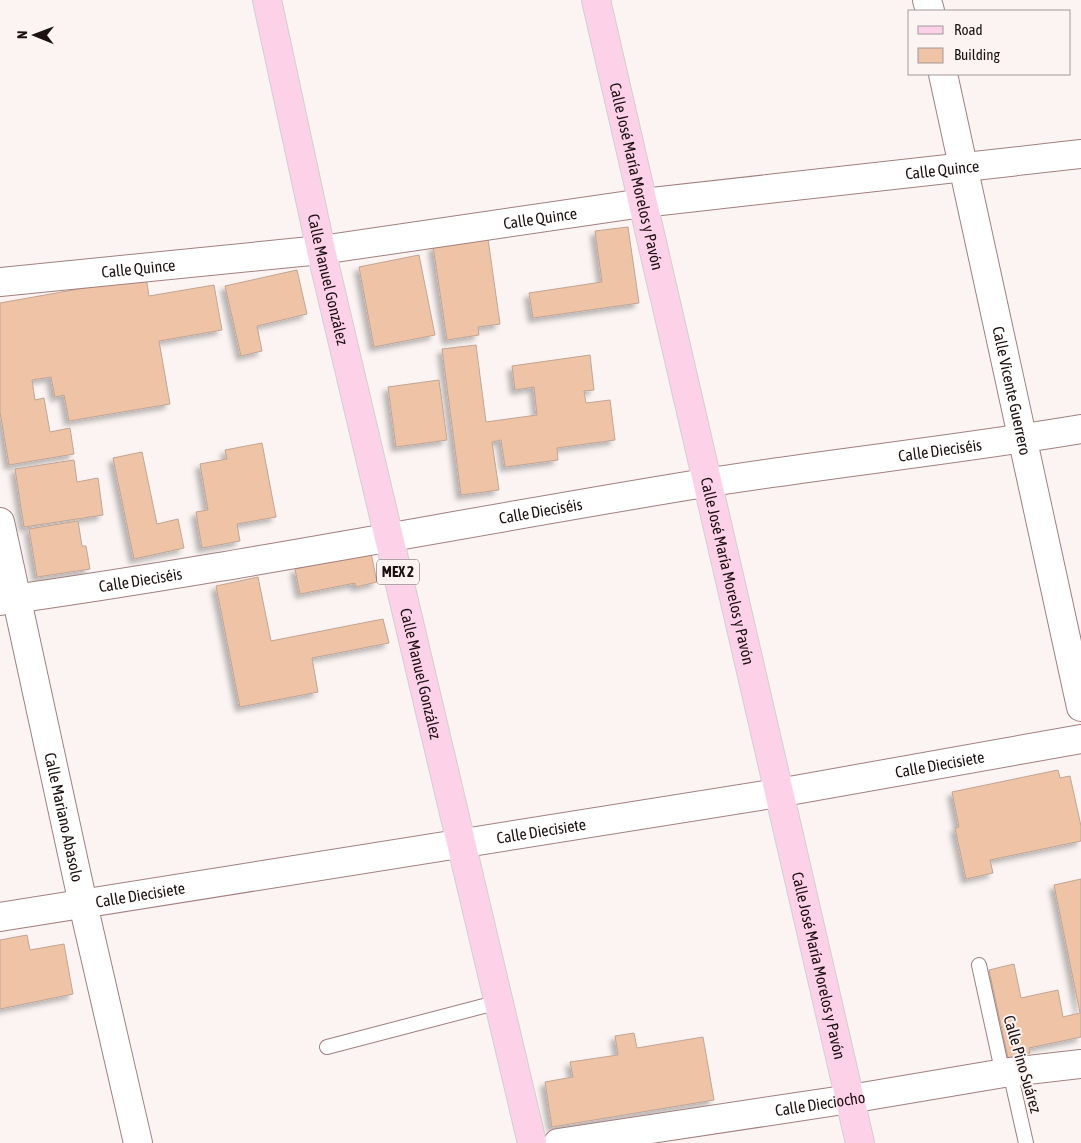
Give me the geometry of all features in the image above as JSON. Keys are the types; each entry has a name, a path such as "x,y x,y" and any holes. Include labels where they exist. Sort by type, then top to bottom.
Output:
{"main road":[{"name":"Calle Manuel González","path":"267,0 321,250 532,1143"},
{"name":"Calle José María Morelos y Pavón","path":"596,0 860,1143"}],"street":[{"name":"Calle Vicente Guerrero","path":"943,75 1021,439 1081,707"},
{"name":"Calle Quince","path":"0,282 321,250 643,203 1081,154"},
{"name":"Calle Dieciséis","path":"8,600 390,538 707,483 1081,429"},
{"name":"Calle Mariano Abasolo","path":"0,522 8,600 83,904 138,1143"},
{"name":"Calle Diecisiete","path":"0,917 778,793 1081,739"},
{"name":"Calle Dieciocho","path":"558,1143 850,1099 1010,1072 1081,1064"}],"lane":[{"name":"Calle Pino Suárez","path":"979,965 1000,1061 1010,1072 1026,1143"},
{"path":"327,1048 499,1002"}],"building":[{"path":"628,227 639,303 533,318 529,293 602,282 595,231"},
{"path":"488,239 500,324 478,327 479,335 447,340 433,246"},
{"path":"419,255 435,335 374,347 359,267"},
{"path":"297,270 307,314 257,326 262,351 241,356 225,286"},
{"path":"146,277 149,296 214,285 222,330 159,341 170,404 69,421 64,395 55,397 51,377 32,380 35,400 44,398 50,432 70,428 74,454 9,465 0,412 0,303"},
{"path":"476,345 486,422 537,415 534,387 515,390 512,366 590,355 594,390 584,391 586,403 610,400 615,440 557,448 558,460 505,467 501,440 492,442 499,490 461,495 442,349"},
{"path":"439,380 447,440 396,447 388,387"},
{"path":"262,443 276,517 237,524 240,541 202,548 196,512 208,510 200,464 227,459 225,450"},
{"path":"142,452 157,524 178,519 184,548 134,559 113,458"},
{"path":"74,460 77,482 98,478 103,515 24,527 15,469"},
{"path":"78,521 82,546 86,546 90,569 37,577 29,529"},
{"path":"371,553 377,582 356,587 355,583 300,594 295,569"},
{"path":"258,577 271,641 383,619 389,643 312,658 318,692 240,707 216,586"},
{"path":"1058,770 1060,778 1070,776 1081,826 1081,841 990,860 993,873 966,879 955,828 959,827 952,792"},
{"path":"1081,879 1081,1037 1029,1048 1030,1053 1008,1058 989,970 1014,964 1021,998 1058,990 1063,1017 1080,1013 1054,885"},
{"path":"27,935 30,950 64,944 73,994 0,1009 0,940"},
{"path":"634,1033 637,1048 703,1037 714,1100 552,1127 545,1082 573,1077 570,1062 618,1055 615,1036"}]}
